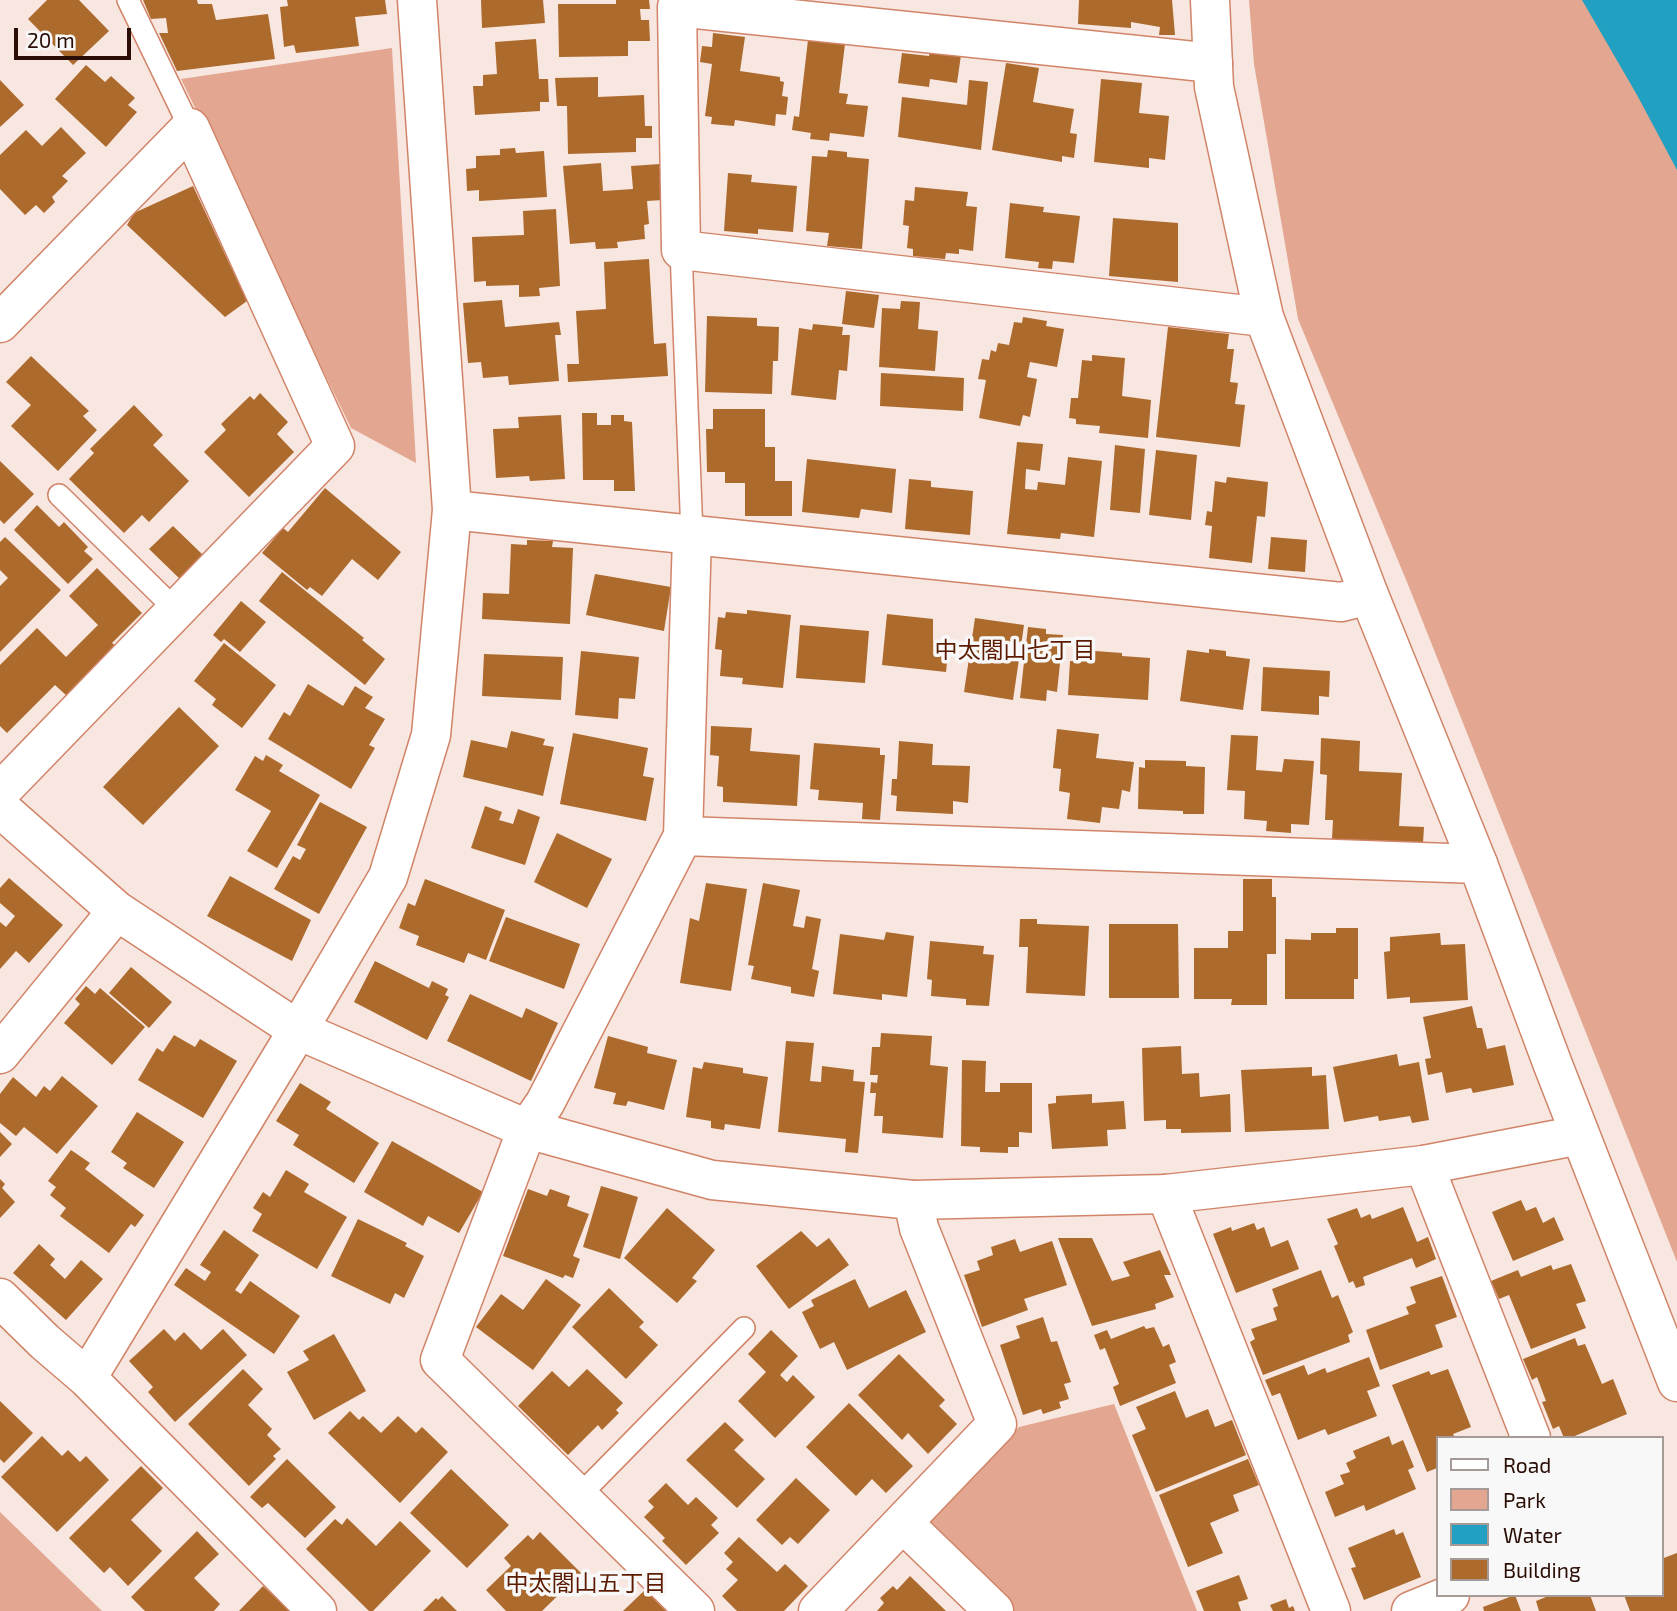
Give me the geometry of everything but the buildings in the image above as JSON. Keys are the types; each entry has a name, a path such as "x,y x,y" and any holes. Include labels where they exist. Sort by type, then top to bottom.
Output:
{"street":[{"path":"87,1378 388,877 431,735 452,510 418,0"},
{"path":"1210,0 1214,87 1264,317 1369,595 1478,864 1677,1382"},
{"path":"1213,63 675,3 681,250 1264,317"},
{"path":"0,323 190,128 335,446 0,792"},
{"path":"452,510 1342,602 1369,595"},
{"path":"692,535 683,836 545,1103 527,1129 440,1360 695,1611"},
{"path":"0,808 117,911 298,1030 527,1129 712,1180 913,1200 1166,1194 1424,1165 1580,1135"},
{"path":"683,836 1478,864"},
{"path":"0,1054 117,911"},
{"path":"1424,1165 1530,1436"},
{"path":"1166,1194 1331,1611"},
{"path":"818,1611 997,1423 919,1228 913,1200"},
{"path":"0,1298 87,1378 317,1611"},
{"path":"903,1523 994,1611"},
{"path":"1411,1611 1445,1597"}],"lane":[{"path":"128,0 190,128"},
{"path":"681,250 692,535"},
{"path":"59,495 176,610"},
{"path":"578,1497 744,1328"}],"green space":[{"path":"1249,0 1677,0 1677,1262 1409,587 1298,319 1254,64"},
{"path":"392,48 416,463 351,428 181,79"},
{"path":"1114,1404 1197,1611 1011,1611 925,1526 1019,1427"},
{"path":"0,1512 102,1611 0,1611"}],"water":[{"path":"1582,0 1677,0 1677,170 1637,95"}],"district":[{"name":"中太閤山七丁目","path":"1015,650"},
{"name":"中太閤山五丁目","path":"586,1583"}]}
